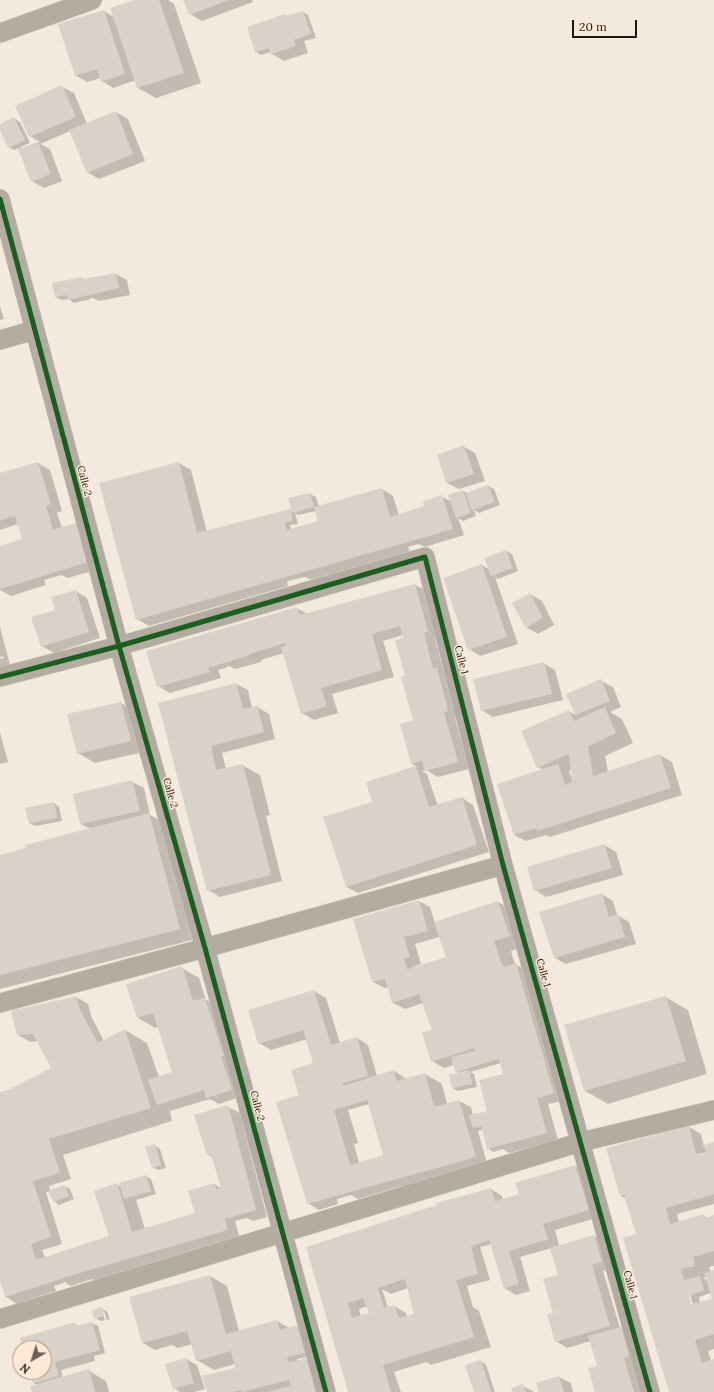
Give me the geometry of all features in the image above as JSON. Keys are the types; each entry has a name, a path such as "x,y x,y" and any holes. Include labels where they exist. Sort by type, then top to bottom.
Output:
{"street":[{"path":"0,33 92,0"},
{"name":"Calle 2","path":"0,198 119,646 205,948 326,1392"},
{"path":"0,340 35,330"},
{"name":"Calle 1","path":"119,646 425,557 503,865 650,1392"},
{"path":"0,677 119,646"},
{"path":"0,1003 503,865"},
{"path":"0,1319 581,1142 714,1110"}],"building":[{"path":"135,0 159,0 184,73 137,88 110,8"},
{"path":"183,0 229,0 189,15"},
{"path":"104,10 125,74 101,82 97,69 75,76 58,24"},
{"path":"303,11 311,34 294,40 296,46 271,54 269,48 255,52 247,27 285,14 286,16"},
{"path":"62,85 76,117 29,137 15,106"},
{"path":"116,111 133,154 87,173 69,130"},
{"path":"14,117 25,140 8,148 0,130 0,124"},
{"path":"38,142 51,174 31,182 18,149"},
{"path":"116,273 119,288 68,300 67,295 55,297 52,283 82,277 83,279"},
{"path":"464,445 474,474 446,483 437,455"},
{"path":"38,462 51,504 46,506 53,530 81,521 87,540 81,542 88,562 0,589 0,546 22,539 15,516 0,520 0,473"},
{"path":"179,462 197,533 290,509 293,521 285,522 287,530 318,521 314,507 382,488 390,517 424,506 423,501 442,495 453,529 136,620 99,483"},
{"path":"488,485 495,502 472,510 466,493"},
{"path":"463,490 471,513 456,518 448,495"},
{"path":"310,493 314,507 292,513 288,498"},
{"path":"506,550 513,568 491,576 484,558"},
{"path":"482,564 507,637 468,650 443,578"},
{"path":"415,584 428,631 424,633 433,669 437,668 448,711 444,712 458,762 425,771 422,761 411,764 400,724 413,720 401,677 405,676 395,640 403,638 400,626 372,634 382,670 321,688 327,706 301,714 281,647 286,646 285,643 208,668 210,672 157,687 146,651 297,607 300,615"},
{"path":"76,590 89,632 41,647 31,617 55,610 51,597"},
{"path":"530,593 543,618 526,628 512,603"},
{"path":"544,662 552,694 481,711 473,679"},
{"path":"601,679 610,701 575,715 566,694"},
{"path":"236,683 243,709 257,706 264,732 211,746 216,770 243,764 271,875 207,891 158,703"},
{"path":"121,702 131,741 77,754 67,714"},
{"path":"605,707 616,733 588,746 593,776 660,754 671,788 537,831 537,828 514,835 497,784 558,764 565,785 572,782 569,754 537,768 521,731 569,710 574,721"},
{"path":"416,766 429,807 462,797 477,845 346,887 323,817 372,802 366,782"},
{"path":"132,780 140,811 80,824 73,794"},
{"path":"54,802 57,818 29,823 25,808"},
{"path":"149,813 180,929 0,975 0,855 26,848 25,845"},
{"path":"604,844 612,868 534,891 527,867"},
{"path":"602,893 609,917 618,914 625,937 554,958 539,912"},
{"path":"419,900 428,931 404,937 410,957 404,959 407,969 446,957 434,922 498,901 510,936 494,941 503,967 516,963 554,1093 537,1098 547,1133 487,1149 481,1126 473,1128 469,1115 487,1111 479,1080 503,1074 499,1059 455,1072 451,1057 475,1051 474,1048 431,1062 422,1033 432,1030 419,994 392,1003 385,979 372,982 353,919"},
{"path":"182,966 193,1001 205,998 224,1056 221,1057 232,1090 206,1098 204,1090 157,1105 148,1080 172,1072 153,1013 137,1018 126,984"},
{"path":"314,990 331,1045 357,1037 368,1076 343,1083 343,1086 394,1070 396,1081 425,1073 434,1107 459,1100 476,1157 307,1204 276,1102 299,1095 291,1070 313,1063 303,1030 258,1044 248,1010","holes":["367,1100 383,1155 350,1165 334,1110"]},
{"path":"76,996 80,1010 98,1043 125,1029 151,1108 49,1139 60,1173 33,1181 51,1237 31,1244 36,1260 109,1236 94,1191 117,1183 132,1232 195,1213 188,1191 214,1183 216,1189 221,1188 211,1154 207,1155 194,1115 228,1105 256,1210 225,1219 228,1230 79,1273 5,1297 0,1281 0,1092 8,1090 51,1068 33,1034 17,1035 11,1011"},
{"path":"666,996 686,1061 584,1091 564,1025"},
{"path":"469,1070 472,1084 452,1088 449,1075"},
{"path":"689,1126 696,1154 706,1152 704,1145 714,1142 714,1194 666,1208 670,1224 704,1214 705,1218 714,1215 714,1251 693,1257 695,1266 681,1269 684,1280 700,1276 704,1291 689,1295 691,1304 712,1299 704,1273 714,1270 714,1334 695,1340 702,1363 714,1359 714,1392 669,1392 623,1238 636,1234 624,1195 620,1196 606,1148"},
{"path":"155,1144 161,1165 152,1168 145,1147"},
{"path":"575,1165 589,1210 543,1224 548,1239 509,1251 519,1284 504,1288 489,1240 471,1246 478,1274 456,1280 474,1337 383,1365 391,1392 348,1392 306,1247 437,1205 436,1203 491,1188 495,1201 519,1194 515,1183","holes":["405,1279 414,1314 399,1318 394,1305 384,1308 378,1288","363,1298 369,1313 352,1318 348,1303"]},
{"path":"146,1175 151,1191 124,1199 119,1183"},
{"path":"64,1185 69,1196 53,1202 48,1191"},
{"path":"594,1235 602,1262 592,1265 610,1326 555,1342 547,1314 553,1313 543,1279 558,1275 550,1248"},
{"path":"210,1275 226,1334 277,1320 280,1330 297,1325 305,1353 287,1357 289,1363 306,1358 316,1392 292,1392 289,1380 242,1392 241,1390 232,1392 207,1392 202,1376 235,1368 231,1351 196,1361 187,1331 142,1343 129,1297"},
{"path":"102,1307 104,1316 94,1319 92,1310"},
{"path":"75,1322 76,1326 92,1322 100,1350 55,1362 59,1376 52,1378 52,1340 21,1340 20,1338"},
{"path":"621,1327 629,1356 624,1358 634,1392 595,1392 588,1368 597,1366 588,1336"},
{"path":"186,1358 194,1383 173,1389 165,1364"},
{"path":"481,1360 491,1392 474,1392 465,1365"},
{"path":"89,1369 95,1392 32,1392 30,1386"},
{"path":"559,1376 564,1392 539,1392 536,1383"},
{"path":"32,1380 44,1380 33,1383"},
{"path":"523,1384 526,1392 512,1392 511,1388"},
{"path":"290,1386 291,1392 268,1392"}],"cycle path":[{"path":"0,199 119,646 205,948 326,1392"},
{"path":"0,677 119,646 425,557 503,865 650,1392"}]}
